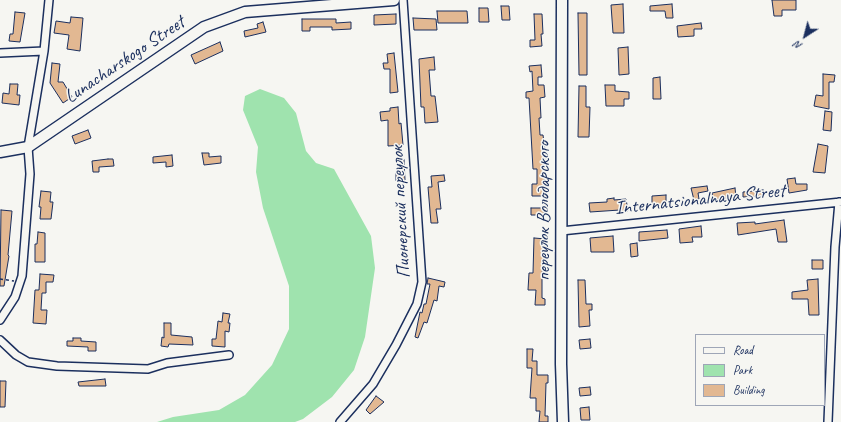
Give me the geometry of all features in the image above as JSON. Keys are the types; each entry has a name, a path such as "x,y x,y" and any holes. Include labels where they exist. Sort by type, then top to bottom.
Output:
{"street":[{"path":"0,320 15,297 22,276 30,174 28,147 44,51 49,0"},
{"name":"Lunacharskogo Street","path":"0,152 28,147 204,27 245,12 394,0"},
{"name":"Пионерский переулок","path":"340,422 373,384 396,345 417,304 422,282 403,0"},
{"name":"переулок Володарского","path":"562,0 561,231 563,422"},
{"path":"0,53 44,51"},
{"path":"828,422 835,247 840,202"},
{"name":"Internatsionalnaya Street","path":"561,231 840,202"},
{"path":"0,340 16,356 28,362 57,366 148,369 167,363 229,355"}],"path":[{"path":"0,279 20,283"}],"green space":[{"path":"260,89 284,98 296,113 306,151 316,163 334,169 371,236 375,268 365,337 354,370 332,397 303,419 295,422 157,422 173,417 219,410 245,395 272,365 289,329 289,286 263,208 256,172 258,147 243,110 245,96"}],"building":[{"path":"772,0 796,0 796,10 782,10 782,16 774,16"},
{"path":"623,4 624,33 613,33 611,5"},
{"path":"672,4 673,18 666,18 665,11 650,11 650,6"},
{"path":"501,6 509,6 510,20 502,20"},
{"path":"479,8 488,8 489,22 479,22"},
{"path":"437,11 467,11 468,23 438,23"},
{"path":"15,12 25,13 20,42 9,41 10,34 13,34"},
{"path":"578,13 587,13 587,75 579,75"},
{"path":"396,14 396,24 374,25 374,15"},
{"path":"534,14 542,14 542,46 530,47 530,40 535,40"},
{"path":"71,17 83,18 80,51 67,49 69,35 54,33 56,21 70,23"},
{"path":"413,18 436,19 437,30 414,30"},
{"path":"302,19 336,19 336,23 351,22 351,29 332,30 332,27 310,27 310,31 302,31"},
{"path":"263,22 266,32 245,37 244,31 258,28 257,24"},
{"path":"701,23 702,29 694,29 694,36 678,37 677,26"},
{"path":"220,42 223,51 195,64 191,55"},
{"path":"628,47 629,74 619,75 618,48"},
{"path":"394,53 398,92 390,93 390,69 384,69 383,63 388,63 387,54"},
{"path":"434,57 435,70 429,70 431,96 435,96 438,122 425,123 424,107 421,107 419,59"},
{"path":"52,63 60,64 58,82 63,82 72,97 63,103 50,83"},
{"path":"541,65 542,77 538,77 538,85 544,85 545,97 540,98 541,118 539,118 540,135 543,135 545,150 544,196 532,196 532,184 537,184 537,169 533,169 529,98 526,98 526,92 533,91 532,71 530,72 529,66"},
{"path":"823,74 835,75 834,82 829,82 829,109 814,106 816,95 823,96"},
{"path":"660,77 661,99 653,99 653,78"},
{"path":"10,84 18,84 17,95 20,95 19,105 2,103 3,93 9,94"},
{"path":"605,85 615,85 615,91 629,92 629,99 624,99 624,106 606,106"},
{"path":"579,86 586,86 586,107 590,107 589,137 578,137"},
{"path":"398,107 399,124 401,123 403,145 388,146 388,120 381,121 380,112 390,111 390,108"},
{"path":"825,111 832,112 831,131 823,130"},
{"path":"88,130 91,138 75,144 72,136"},
{"path":"818,144 828,146 825,173 813,172"},
{"path":"202,153 209,153 209,157 221,156 221,163 204,165"},
{"path":"172,155 173,166 166,167 166,162 153,163 153,157"},
{"path":"113,159 114,166 99,167 99,172 93,172 92,161"},
{"path":"404,160 405,180 396,181 396,173 398,172 397,161"},
{"path":"444,175 445,181 438,182 441,209 436,209 438,223 431,223 428,187 432,187 431,176"},
{"path":"795,178 796,184 807,184 807,190 789,193 787,179"},
{"path":"707,186 708,191 698,193 699,199 694,200 691,188"},
{"path":"735,188 736,197 713,200 712,193"},
{"path":"763,190 763,196 743,197 743,192"},
{"path":"41,191 51,192 50,202 53,202 51,219 40,219 41,207 39,207"},
{"path":"666,195 666,205 652,206 652,196"},
{"path":"614,198 614,200 626,199 628,211 621,212 620,210 590,212 589,203 607,202 607,199"},
{"path":"531,208 544,208 544,215 531,215"},
{"path":"1,210 12,211 9,256 4,286 0,286"},
{"path":"784,220 787,242 778,242 776,229 738,235 737,223 755,222 755,224"},
{"path":"701,226 702,237 692,237 693,242 680,243 679,229"},
{"path":"667,230 668,238 639,241 639,232"},
{"path":"38,232 45,233 45,262 35,262 35,244 37,244"},
{"path":"613,236 614,252 591,252 590,238"},
{"path":"534,238 546,239 542,274 542,298 545,299 545,305 535,305 536,290 528,290 529,273 533,273"},
{"path":"637,243 638,256 631,257 630,244"},
{"path":"812,260 823,260 823,269 812,269"},
{"path":"40,274 54,275 53,282 46,282 46,293 42,293 41,310 47,310 46,324 33,323 35,290 39,290"},
{"path":"428,278 445,282 444,287 439,286 437,301 434,300 427,323 424,322 418,338 415,337 420,312 422,313 424,304 426,304 430,284 427,284"},
{"path":"818,279 819,315 809,315 808,299 792,299 792,292 808,290 807,280"},
{"path":"578,280 585,280 586,304 592,304 592,310 589,310 590,326 579,327"},
{"path":"223,313 230,314 228,323 230,323 229,332 225,331 225,347 212,346 212,339 216,339 218,321 222,322"},
{"path":"164,323 171,323 171,335 192,337 193,345 169,344 168,347 161,346 162,337 164,338"},
{"path":"73,338 81,338 81,341 96,342 96,351 88,351 88,347 67,346 67,341 73,341"},
{"path":"590,339 591,348 580,349 579,340"},
{"path":"527,349 533,349 532,361 537,361 537,375 548,375 548,383 546,383 545,416 548,416 548,422 539,422 540,411 536,411 536,398 530,398 532,368 527,368"},
{"path":"105,379 106,386 79,386 78,382"},
{"path":"0,381 6,381 5,407 0,407"},
{"path":"590,387 591,395 580,396 579,388"},
{"path":"376,396 384,402 370,414 366,410"},
{"path":"589,407 590,420 581,420 580,408"}]}
